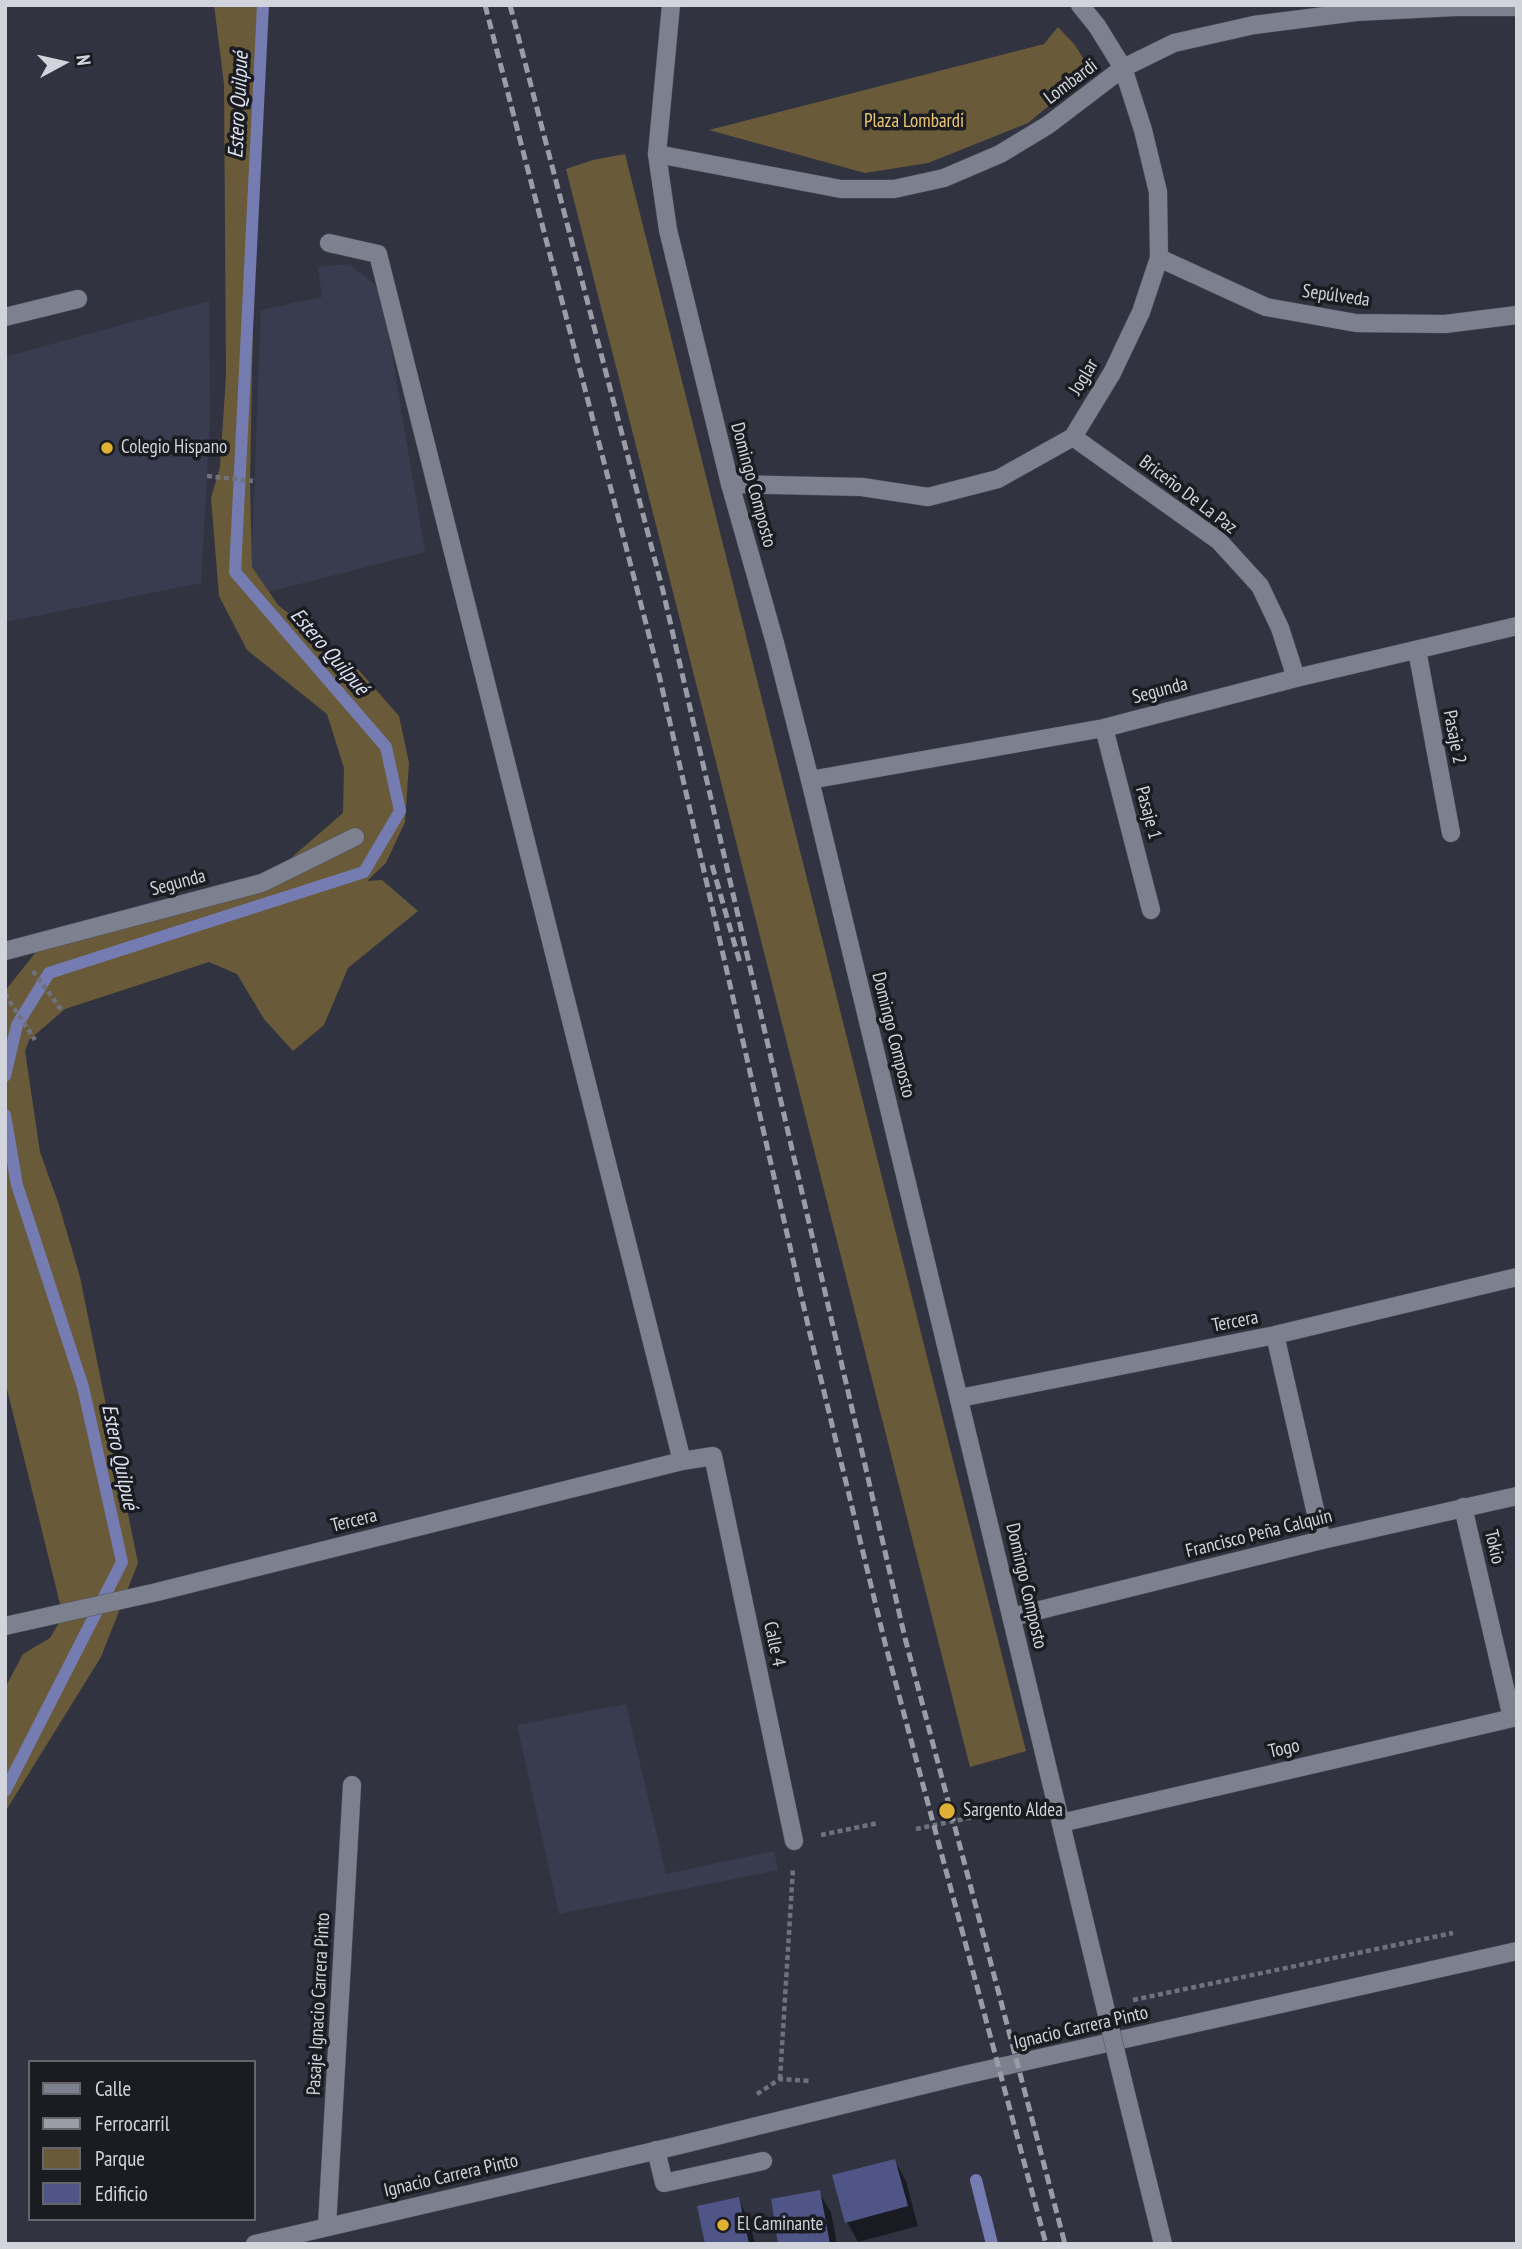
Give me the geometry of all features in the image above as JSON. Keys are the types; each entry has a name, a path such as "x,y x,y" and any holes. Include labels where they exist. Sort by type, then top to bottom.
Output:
{"street":[{"name":"Domingo Composto","path":"670,5 657,154 667,230 730,484 810,780 1163,2244"},
{"name":"Joglar","path":"730,484 862,488 928,497 998,479 1073,437 1112,373 1141,312 1159,258 1158,192 1143,130 1123,68 1097,26 1080,5"},
{"name":"Lombardi","path":"657,154 841,189 894,189 944,177 1000,154 1048,125 1123,68 1174,43 1254,25 1356,12 1517,7"},
{"path":"329,243 378,254 682,1461"},
{"name":"Sepúlveda","path":"1159,258 1266,307 1356,323 1445,324 1517,315"},
{"path":"5,317 78,299"},
{"name":"Briceño De La Paz","path":"1073,437 1219,541 1260,586 1280,628 1296,678"},
{"name":"Segunda","path":"810,780 1104,727 1517,626"},
{"name":"Pasaje 2","path":"1417,650 1451,832"},
{"name":"Pasaje 1","path":"1104,727 1152,910"},
{"name":"Segunda","path":"11,949 262,883 355,837"},
{"name":"Tercera","path":"960,1398 1275,1335 1517,1277"},
{"path":"1275,1335 1322,1540"},
{"name":"Tercera","path":"5,1626 157,1592 682,1461 713,1456"},
{"name":"Calle 4","path":"713,1456 794,1841"},
{"name":"Francisco Peña Calquin","path":"1012,1617 1322,1540 1517,1496"},
{"name":"Tokio","path":"1463,1507 1514,1718"},
{"name":"Togo","path":"1061,1823 1514,1718"},
{"name":"Pasaje Ignacio Carrera Pinto","path":"327,2226 352,1785"},
{"name":"Ignacio Carrera Pinto","path":"255,2244 960,2076 1517,1951"},
{"path":"656,2150 664,2183 763,2161"}],"path":[{"path":"207,476 253,481"},
{"path":"11,949 63,1013"},
{"path":"5,994 35,1040"},
{"path":"916,1829 974,1817"},
{"path":"780,2079 794,1841 878,1823"},
{"path":"1106,2011 1464,1931"}],"shaded area":[{"name":"Colegio Hispano","path":"349,264 381,289 425,552 264,593 251,573 261,310 322,297 318,267"},
{"name":"Colegio Hispano","path":"209,301 210,420 201,583 5,622 5,357"},
{"path":"626,1704 666,1874 774,1851 778,1870 559,1914 517,1725"}],"green space":[{"path":"214,5 259,5 250,483 252,567 278,605 356,667 399,716 409,763 405,822 386,863 367,881 382,880 418,911 348,968 324,1025 293,1051 264,1019 237,974 209,962 65,1009 29,1040 25,1051 40,1152 80,1277 138,1563 101,1657 5,1812 5,1688 23,1654 50,1638 63,1616 5,1381 5,991 39,948 276,871 343,813 344,768 327,714 247,650 219,596 211,498 220,467 226,376 224,84"},
{"name":"Plaza Lombardi","path":"1058,27 1075,45 1091,71 1028,123 928,163 865,173 709,130 1044,44"},
{"path":"625,154 1026,1751 970,1767 566,169"}],"building":[{"path":"895,2159 908,2206 845,2223 832,2175"},
{"path":"820,2190 830,2244 778,2244 771,2199"},
{"name":"El Caminante","path":"739,2197 749,2244 705,2244 697,2206"}],"waterway":[{"name":"Estero Quilpué","path":"5,1076 17,1025 49,973 364,872 400,811 386,747 235,572 263,5"},
{"name":"Estero Quilpué","path":"5,1115 17,1185 83,1387 122,1562 5,1791"},
{"path":"976,2180 992,2244"}],"railway":[{"path":"485,5 657,666 810,1334 885,1643 1046,2244"},
{"path":"510,5 663,591 905,1638 1065,2244"},
{"path":"712,865 740,963"}],"place":[{"name":"Colegio Hispano","path":"107,448"},
{"name":"Sargento Aldea","path":"947,1811"},
{"name":"El Caminante","path":"723,2225"}]}
